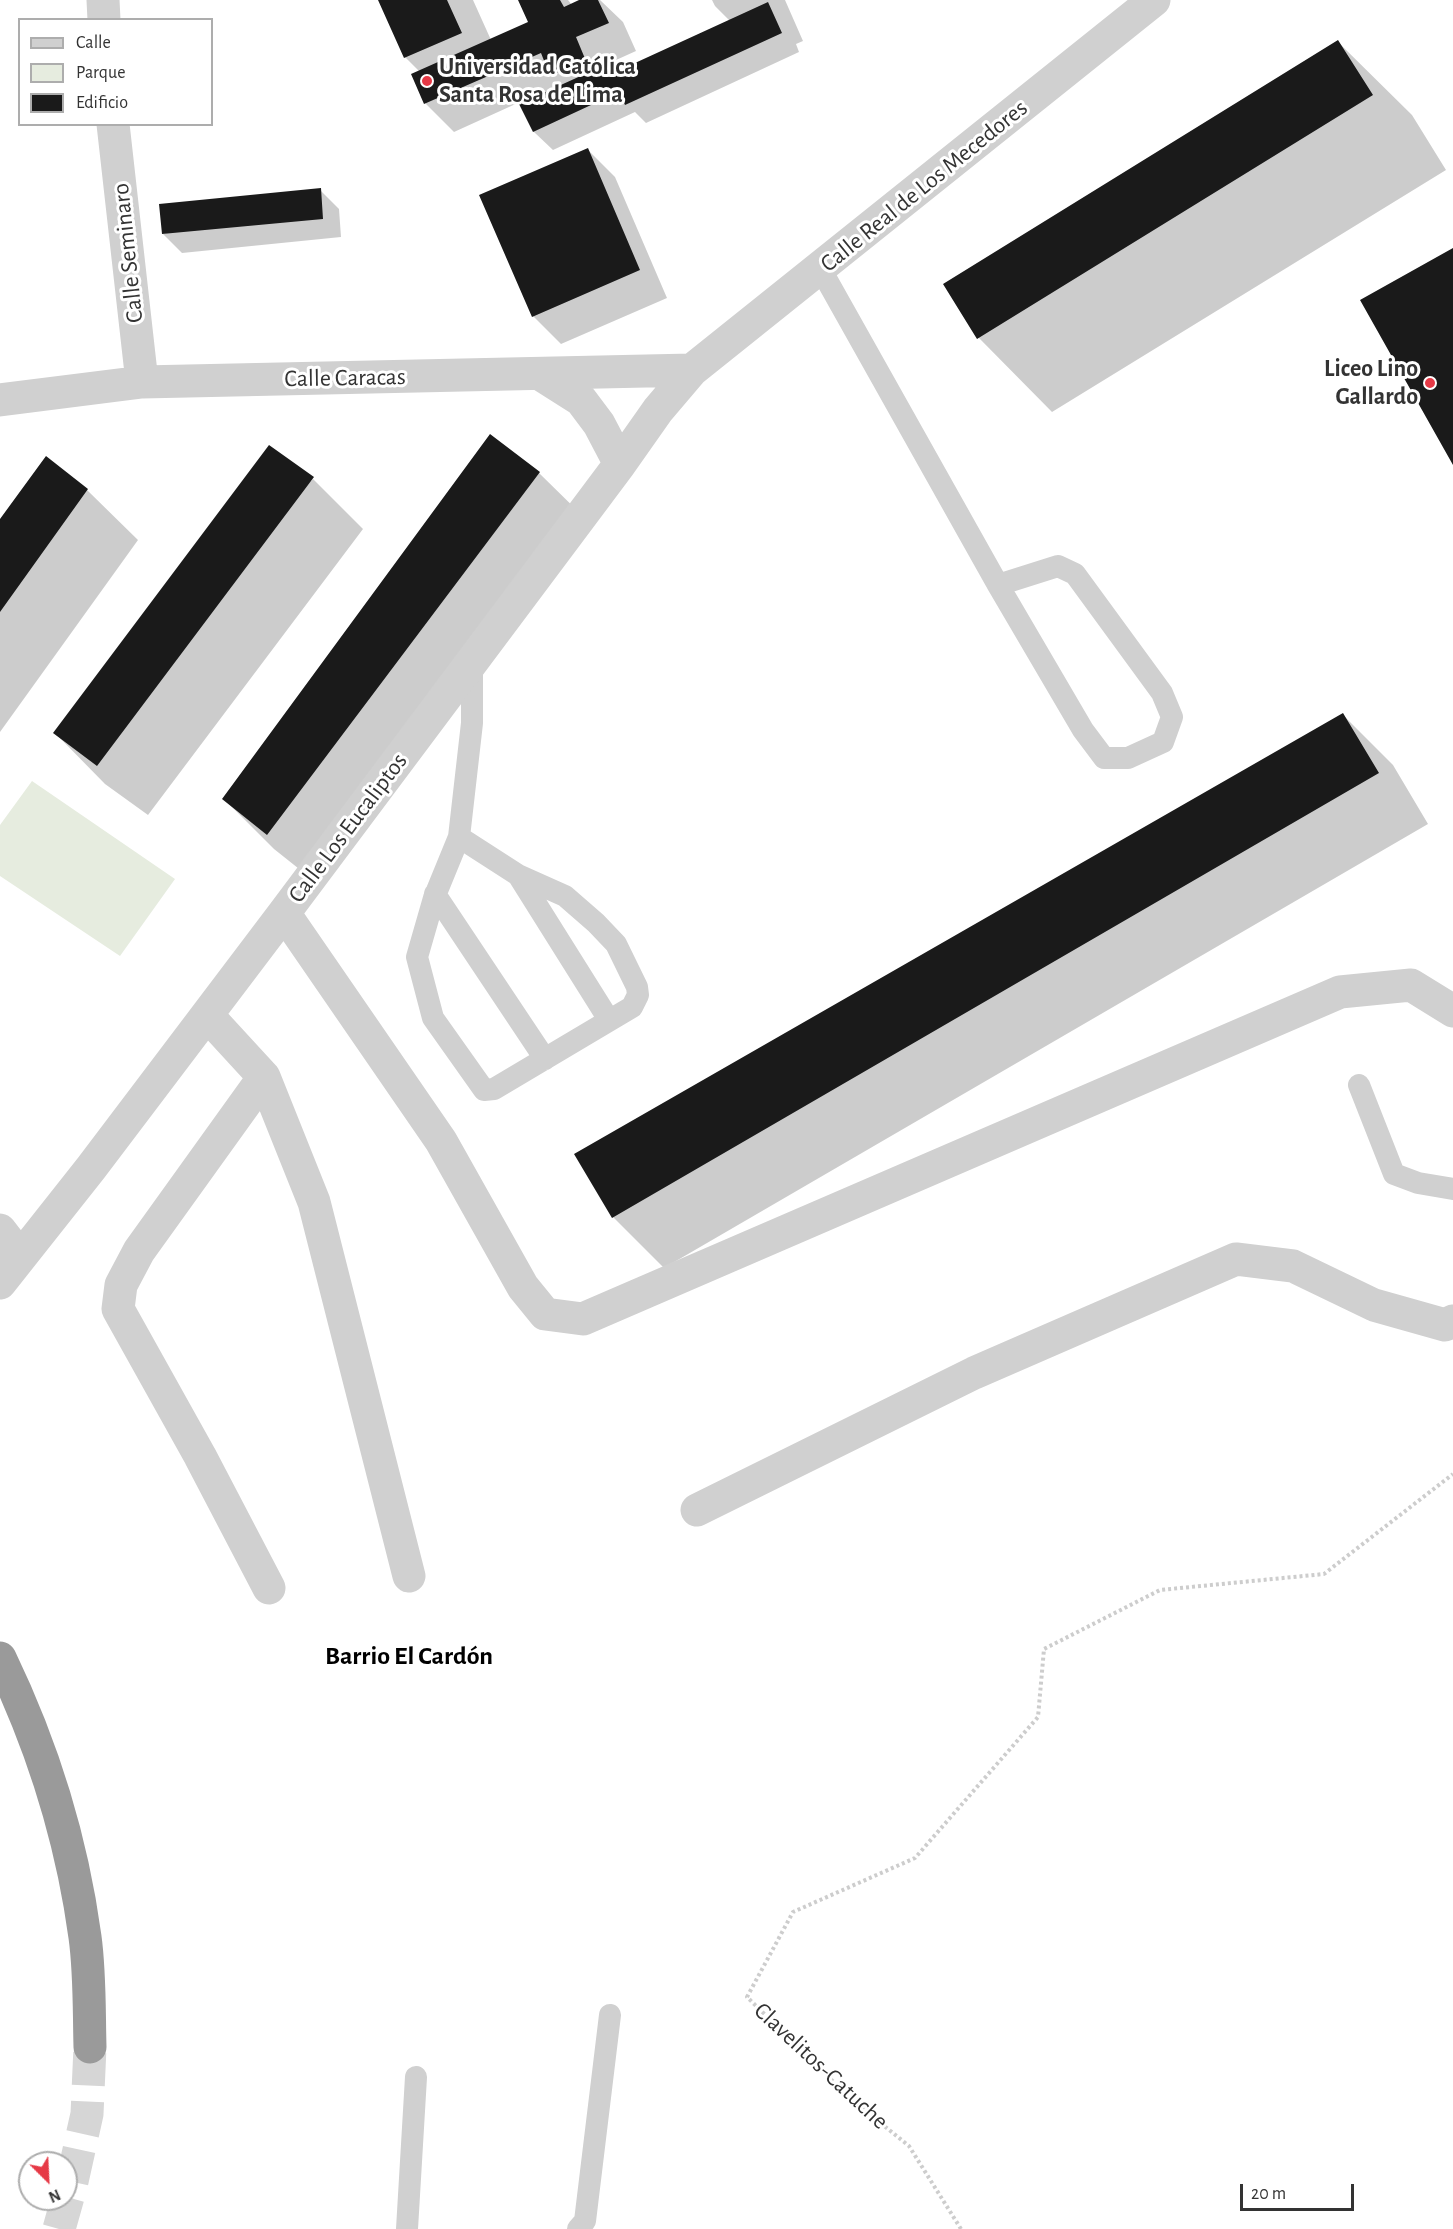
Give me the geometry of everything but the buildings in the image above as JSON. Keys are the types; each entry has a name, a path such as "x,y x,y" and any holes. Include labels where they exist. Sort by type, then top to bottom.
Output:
{"highway":[{"path":"0,1658 47,1774 65,1839 85,1938 90,2047"}],"street":[{"path":"103,0 104,18"},
{"name":"Calle Real de Los Mecedores","path":"692,370 1154,0"},
{"name":"Calle Seminaro","path":"113,126 142,382"},
{"name":"Calle Caracas","path":"0,400 142,382 692,370"},
{"name":"Calle Los Eucaliptos","path":"0,1283 207,1015 620,465 658,410 692,370"},
{"path":"540,374 581,400 599,424 620,465"},
{"path":"284,913 441,1141 523,1287 545,1314 582,1319 1340,992 1411,985 1453,1011"},
{"path":"207,1015 264,1077 314,1202 409,1576"},
{"path":"264,1077 139,1251 121,1285 118,1309 200,1456 269,1588"},
{"path":"0,1230 20,1256"},
{"path":"697,1510 974,1372 1236,1259 1293,1266 1374,1305 1445,1325 1453,1321"}],"lane":[{"path":"820,268 998,585 1083,730 1104,758 1128,758 1163,742 1172,717 1162,693 1076,574 1058,566 998,585"},
{"path":"459,837 518,875 565,896 616,944 638,987 638,995 632,1007 494,1089 484,1090 433,1018 417,957 435,894 459,837 472,723 471,663"},
{"path":"518,875 609,1020"},
{"path":"435,894 545,1059"},
{"path":"1359,1085 1394,1174 1418,1183 1453,1189"},
{"path":"578,2229 585,2221 610,2015"},
{"path":"407,2229 416,2077"}],"path":[{"name":"Clavelitos-Catuche","path":"961,2229 909,2146 851,2099 747,1997 793,1912 915,1858 1038,1717 1044,1649 1160,1590 1324,1574 1453,1474"}],"green space":[{"path":"32,781 175,879 120,956 0,876 0,825"}],"tunnel":[{"path":"59,2229 87,2114 90,2047"}],"place":[{"name":"Universidad Católica Santa Rosa de Lima","path":"427,81"},
{"name":"Liceo Lino Gallardo","path":"1430,383"}],"district":[{"name":"Barrio El Cardón","path":"409,1656"}]}
